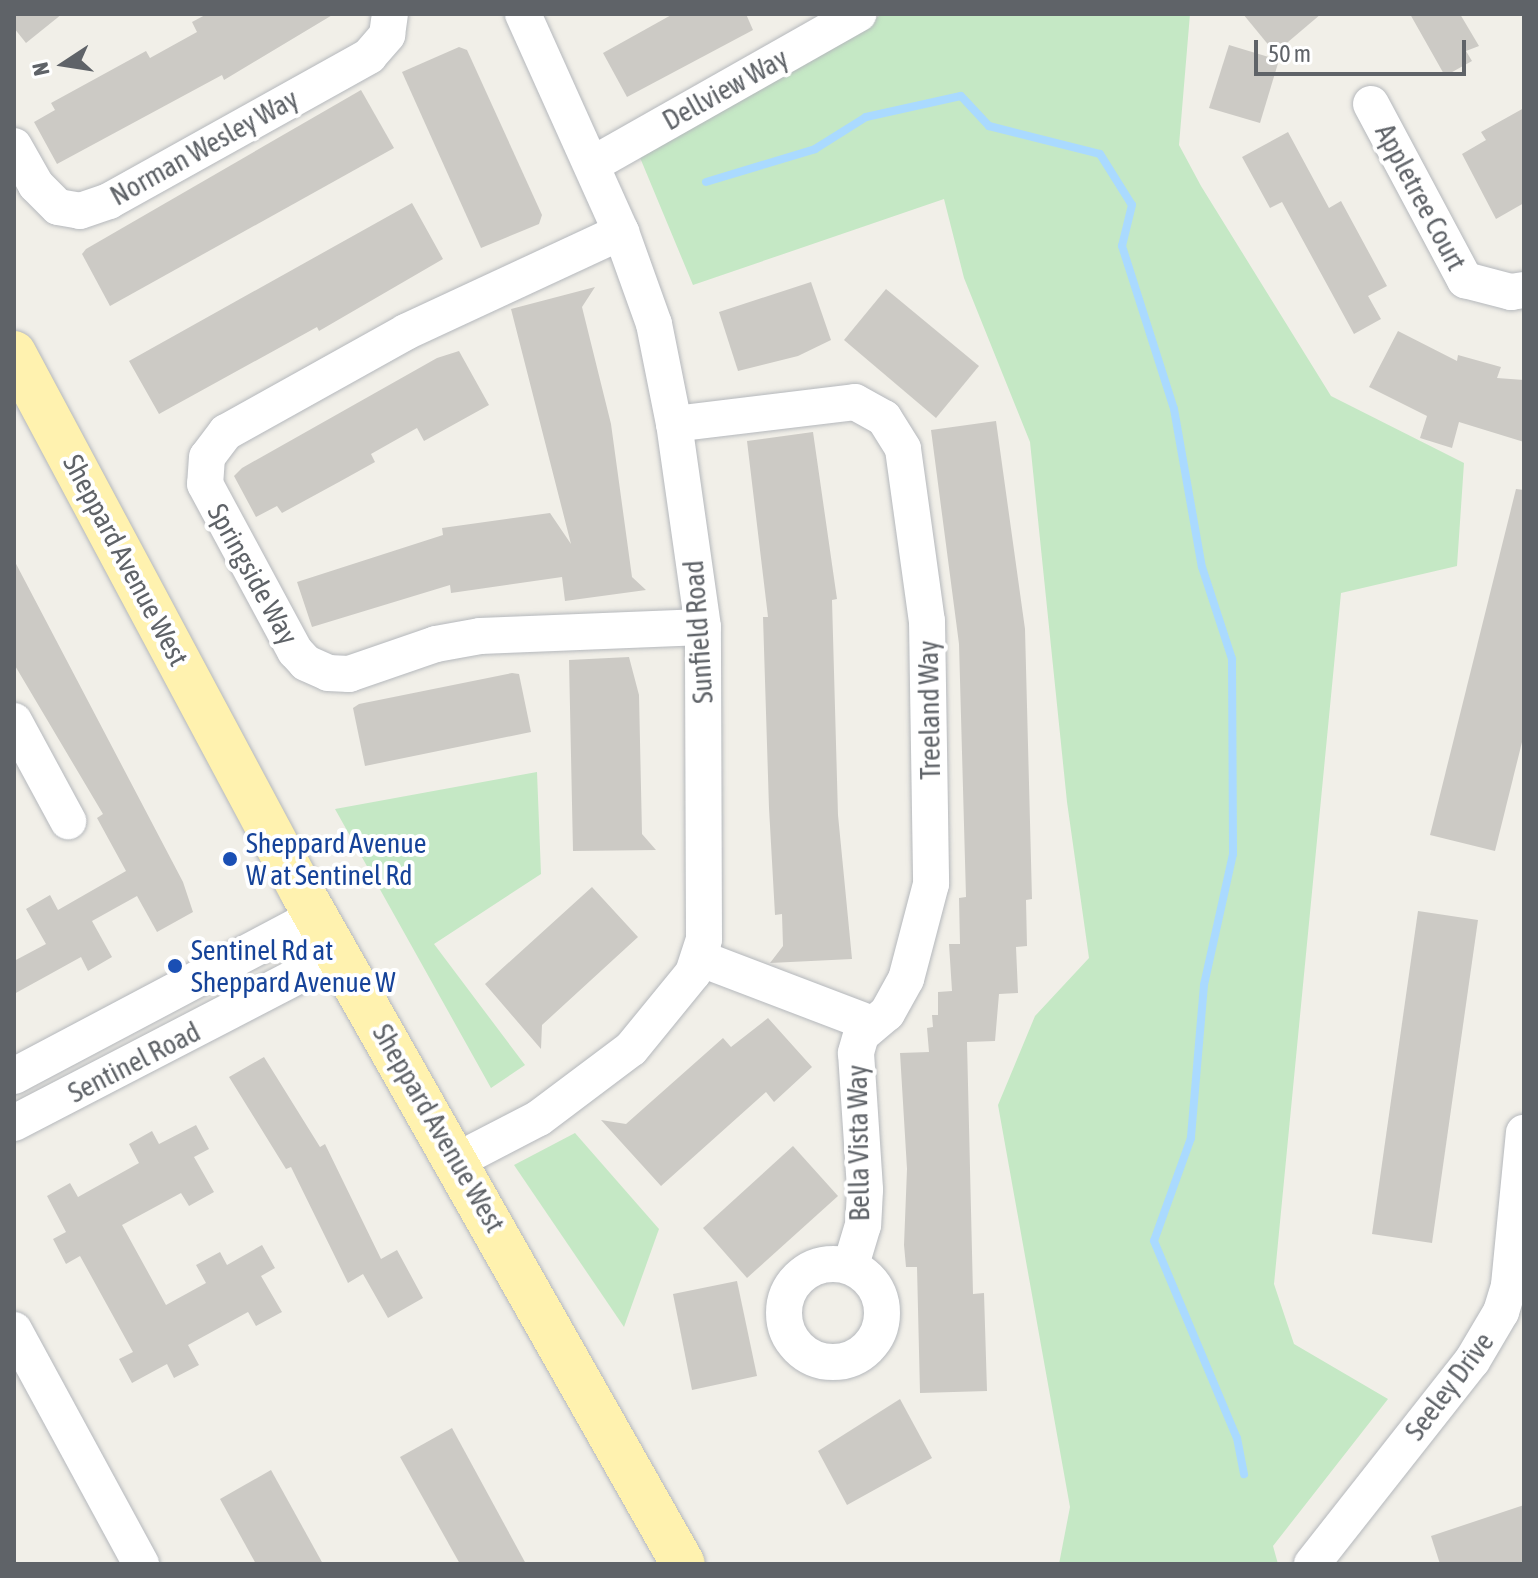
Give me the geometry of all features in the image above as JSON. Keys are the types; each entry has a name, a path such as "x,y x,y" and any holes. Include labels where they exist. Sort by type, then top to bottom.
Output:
{"main road":[{"name":"Sheppard Avenue West","path":"16,362 316,916 458,1160 683,1564"}],"street":[{"name":"Norman Wesley Way","path":"14,146 36,185 58,207 80,211 109,201 369,56 387,35 390,14"},
{"name":"Sunfield Road","path":"458,1160 539,1118 631,1049 683,987 699,958 706,815 703,627 674,424 654,324 621,232 523,14"},
{"name":"Dellview Way","path":"593,164 858,14"},
{"name":"Appletree Court","path":"1371,104 1465,280 1511,292 1524,290"},
{"name":"Springside Way","path":"621,232 406,332 226,432 207,457 205,484 295,651 306,663 328,673 349,674 436,644 502,633 703,627"},
{"name":"Treeland Way","path":"674,424 855,402 884,418 903,449 927,621 931,884 906,979 887,1013 872,1024"},
{"path":"14,721 68,821"},
{"name":"Sentinel Road","path":"14,1076 316,916"},
{"name":"Sentinel Road","path":"14,1123 338,955"},
{"path":"699,958 872,1024"},
{"name":"Bella Vista Way","path":"851,1265 863,1225 865,1190 856,1053 861,1035 872,1024"},
{"name":"Seeley Drive","path":"1312,1564 1472,1361 1501,1312 1509,1285 1524,1133"},
{"path":"14,1330 141,1564"}],"green space":[{"path":"883,14 1190,14 1179,145 1201,186 1331,396 1464,463 1457,566 1341,593 1274,1284 1294,1344 1388,1399 1273,1546 1278,1564 1059,1564 1070,1507 998,1105 1035,1016 1089,958 1067,802 1030,442 964,278 944,199 693,285 636,148"},
{"path":"537,772 541,874 434,944 525,1065 491,1088 335,809"},
{"path":"575,1133 659,1229 624,1327 514,1165"}],"building":[{"path":"14,14 62,14 26,43 14,28"},
{"path":"207,14 334,14 224,80 222,75 57,164 34,122 55,110 51,103 146,51 150,58 197,32 192,22"},
{"path":"673,14 746,14 753,30 627,97 603,53"},
{"path":"1243,14 1321,14 1275,53"},
{"path":"1410,14 1460,14 1479,46 1466,51 1472,61 1445,76"},
{"path":"1229,45 1279,60 1260,123 1209,108"},
{"path":"459,47 467,50 542,215 539,224 481,248 402,72"},
{"path":"361,90 394,148 110,306 82,254 86,249"},
{"path":"1524,108 1524,203 1496,219 1462,154 1486,140 1481,132"},
{"path":"1288,132 1329,208 1341,201 1387,286 1368,296 1381,319 1354,334 1282,202 1270,208 1242,157"},
{"path":"412,203 443,259 319,331 317,327 159,414 129,361"},
{"path":"811,282 831,340 798,356 738,371 719,312"},
{"path":"595,287 582,307 611,424 632,577 646,590 565,601 562,577 451,593 450,585 312,627 297,582 443,535 442,528 550,513 571,544 511,309"},
{"path":"886,289 979,366 936,418 844,340"},
{"path":"1398,331 1457,361 1458,355 1501,367 1497,378 1524,380 1524,442 1459,422 1452,448 1420,438 1427,416 1369,387"},
{"path":"459,351 489,405 424,441 417,428 371,454 375,462 339,482 282,513 277,506 256,517 234,476 242,468 437,358"},
{"path":"996,421 1025,629 1032,899 1026,900 1027,946 1016,947 1018,993 999,994 995,1041 967,1042 973,1294 984,1293 987,1391 920,1393 917,1267 906,1267 904,1245 907,1169 900,1053 929,1052 927,1028 933,1027 932,1015 938,1015 938,992 952,991 949,944 960,944 959,898 966,897 959,644 931,430"},
{"path":"813,432 837,599 832,600 838,815 852,959 770,963 783,946 782,914 775,915 769,808 763,617 768,617 747,441"},
{"path":"1516,489 1524,490 1524,734 1495,851 1430,835"},
{"path":"14,560 183,882 193,912 157,932 137,896 92,921 112,957 88,971 81,957 14,994 14,961 46,944 26,909 50,895 58,910 126,871 97,818 103,814 14,664"},
{"path":"629,657 639,695 642,834 656,850 573,851 569,660"},
{"path":"519,674 531,732 365,766 353,708 359,704"},
{"path":"592,887 638,937 542,1025 541,1049 485,984"},
{"path":"1418,911 1478,920 1432,1243 1372,1234"},
{"path":"768,1018 812,1067 774,1102 766,1092 661,1186 601,1120 626,1124 723,1038 731,1047"},
{"path":"264,1057 320,1147 325,1144 381,1259 397,1250 423,1298 388,1318 363,1274 348,1283 291,1167 286,1169 229,1077"},
{"path":"196,1125 209,1149 194,1157 214,1192 189,1206 181,1193 122,1225 166,1305 206,1283 196,1265 220,1252 227,1265 262,1245 275,1268 261,1276 282,1312 256,1326 248,1312 188,1345 199,1365 174,1378 167,1364 132,1383 119,1359 133,1352 80,1256 66,1264 53,1239 66,1232 47,1196 70,1183 78,1197 139,1163 129,1144 152,1131 159,1144"},
{"path":"793,1146 838,1196 747,1278 703,1228"},
{"path":"737,1281 757,1376 692,1390 673,1294"},
{"path":"900,1399 932,1458 847,1505 818,1451"},
{"path":"452,1428 526,1564 460,1564 400,1457"},
{"path":"271,1470 323,1564 256,1564 220,1499"},
{"path":"1524,1505 1524,1564 1440,1564 1431,1536"}],"waterway":[{"path":"706,182 815,149 866,117 961,96 989,126 1100,154 1132,205 1122,246 1174,409 1202,567 1232,659 1233,854 1204,985 1191,1138 1154,1241 1237,1438 1244,1474"}],"place":[{"name":"Sheppard Avenue W at Sentinel Rd","path":"230,859"},
{"name":"Sentinel Rd at Sheppard Avenue W","path":"175,966"}]}
